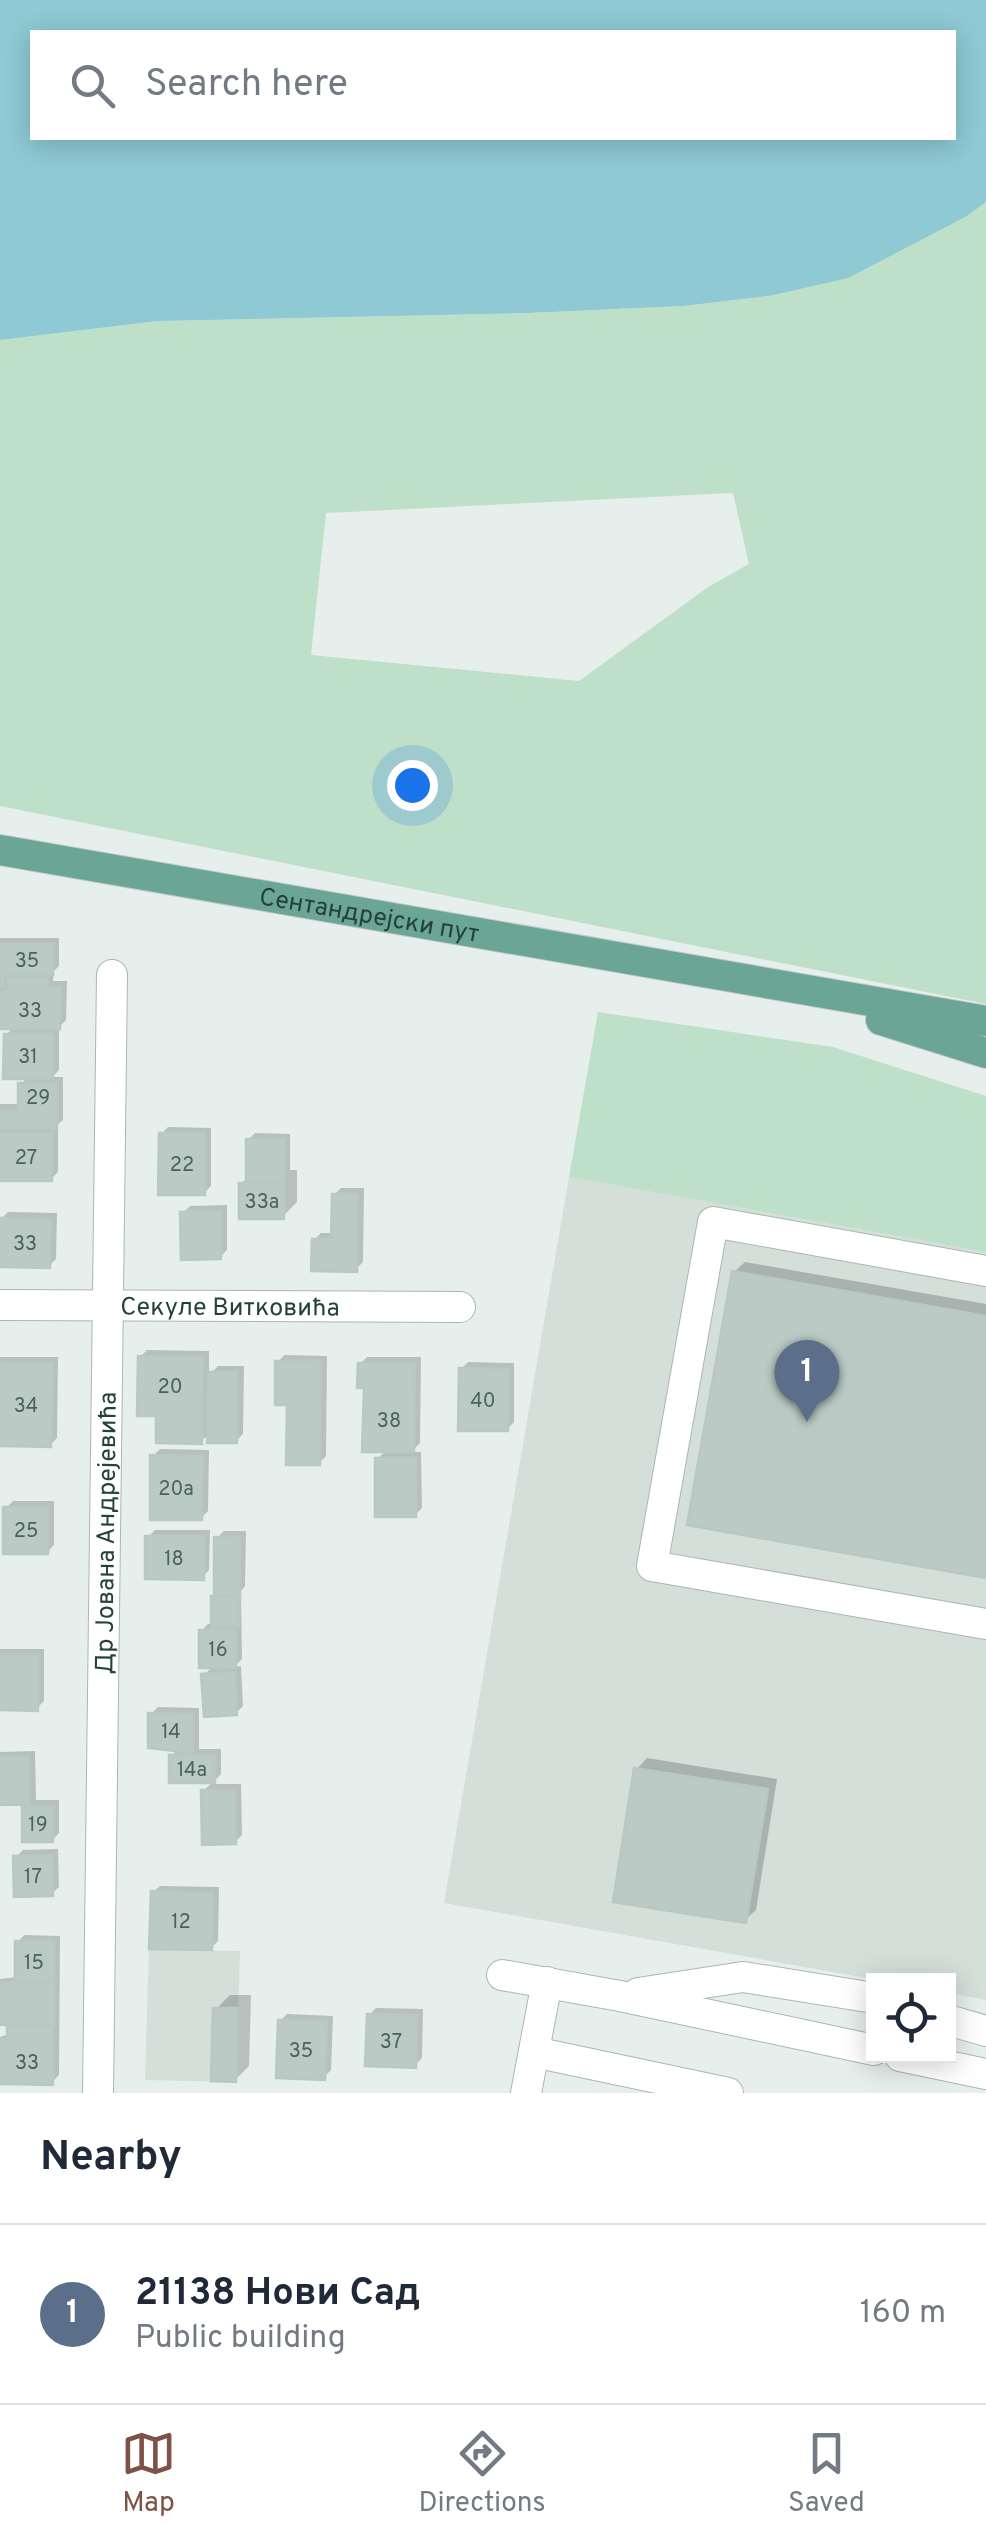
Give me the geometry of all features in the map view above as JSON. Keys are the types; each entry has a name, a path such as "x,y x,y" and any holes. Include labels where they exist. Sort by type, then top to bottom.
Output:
{"main road":[{"name":"Сентандрејски пут","path":"0,850 986,1021"},
{"name":"Сентандрејски пут","path":"739,980 986,1053"}],"street":[{"name":"Др Јована Андрејевића","path":"98,2093 112,976"},
{"path":"986,1270 713,1222 652,1566 986,1624"},
{"name":"Секуле Витковића","path":"0,1305 460,1307"},
{"path":"502,1976 620,1996 866,2048"},
{"path":"620,1996 743,1977 866,1997"},
{"path":"526,2093 547,1982"},
{"path":"956,2022 986,2031"},
{"path":"534,2052 728,2093"},
{"path":"933,2063 986,2074"}],"shaded area":[{"path":"569,1177 986,1252 986,2000 956,1994 956,1973 866,1973 866,1978 444,1903"},
{"path":"149,1949 240,1951 236,2082 145,2080"}],"green space":[{"path":"986,202 986,1004 0,806 0,340 158,321 528,313 684,306 769,296 967,216","holes":["733,493 749,564 708,587 579,681 311,655 326,513"]},
{"path":"598,1012 833,1047 986,1096 986,1252 569,1177"}],"water":[{"path":"0,0 986,0 986,202 967,216 848,278 769,296 684,306 158,321 0,340"}],"building":[{"path":"0,944 53,944 53,975 4,975 4,987 0,987"},
{"path":"8,978 48,978 48,987 61,987 60,1029 0,1029 0,991 8,991"},
{"path":"4,1034 53,1034 53,1079 3,1079"},
{"path":"18,1083 57,1083 57,1129 0,1129 0,1110 18,1110"},
{"path":"0,1133 52,1133 52,1181 0,1181"},
{"path":"159,1133 205,1133 205,1195 158,1195"},
{"path":"246,1139 285,1139 284,1183 246,1183"},
{"path":"239,1183 284,1183 284,1219 239,1219"},
{"path":"332,1194 358,1194 357,1272 311,1271 312,1239 331,1239"},
{"path":"221,1211 221,1259 181,1260 180,1212"},
{"path":"0,1218 51,1219 50,1268 0,1267"},
{"path":"732,1271 986,1316 986,1578 687,1525"},
{"path":"138,1356 203,1357 202,1444 156,1443 156,1416 137,1416"},
{"path":"275,1361 321,1361 320,1465 286,1465 287,1405 275,1405"},
{"path":"0,1362 53,1363 51,1447 0,1446"},
{"path":"358,1363 415,1363 414,1452 362,1452 364,1388 357,1388"},
{"path":"459,1368 509,1369 508,1431 458,1431"},
{"path":"208,1372 238,1372 237,1443 207,1443"},
{"path":"150,1455 203,1456 202,1520 150,1520"},
{"path":"375,1458 416,1458 416,1517 375,1517"},
{"path":"3,1507 48,1507 48,1554 3,1554"},
{"path":"145,1536 204,1536 204,1580 145,1579"},
{"path":"214,1537 240,1537 240,1596 214,1595"},
{"path":"211,1596 240,1596 239,1626 211,1626"},
{"path":"199,1630 236,1630 236,1668 199,1668"},
{"path":"0,1655 38,1655 38,1711 0,1710"},
{"path":"235,1672 237,1715 204,1717 201,1674"},
{"path":"148,1713 193,1714 193,1753 148,1748"},
{"path":"169,1755 215,1755 215,1783 169,1783"},
{"path":"0,1757 29,1757 30,1804 0,1805"},
{"path":"634,1768 768,1789 746,1923 613,1902"},
{"path":"201,1790 235,1790 236,1844 202,1845"},
{"path":"22,1806 54,1806 53,1842 22,1842"},
{"path":"52,1855 53,1896 14,1897 13,1856"},
{"path":"151,1891 213,1893 212,1950 149,1949"},
{"path":"15,1941 54,1941 54,1983 15,1983"},
{"path":"0,1982 54,1983 54,2025 0,2025"},
{"path":"213,2008 238,2008 236,2082 211,2081"},
{"path":"367,2014 417,2015 416,2068 365,2066"},
{"path":"278,2020 327,2021 325,2080 276,2078"},
{"path":"7,2026 53,2026 53,2085 0,2084 0,2039 7,2040"}],"place":[{"name":"21138 Нови Сад","path":"807,1422"}]}
